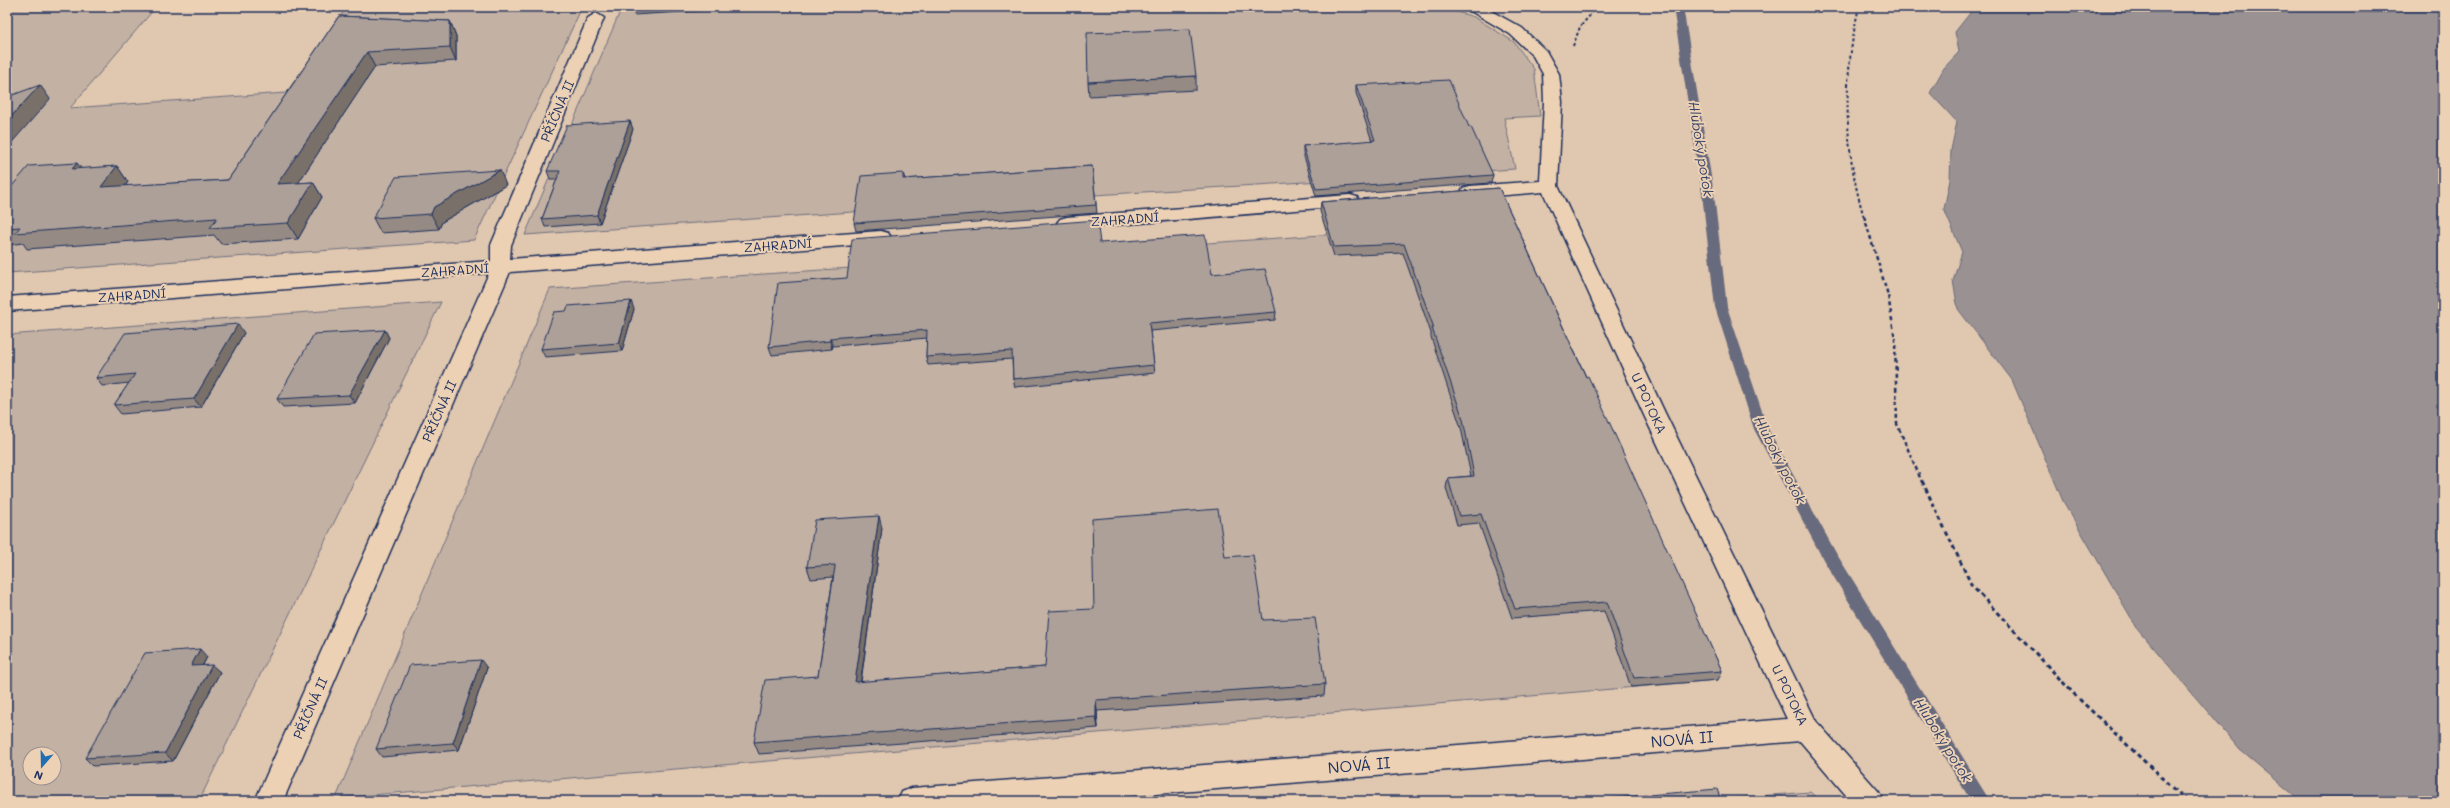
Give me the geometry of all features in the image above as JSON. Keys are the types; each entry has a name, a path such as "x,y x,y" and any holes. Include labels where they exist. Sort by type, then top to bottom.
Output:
{"street":[{"name":"U POTOKA","path":"1472,7 1516,30 1540,54 1551,74 1553,102 1549,186 1654,413 1806,729 1869,801"},
{"name":"PŘÍČNÁ II","path":"269,801 497,278 500,266 501,245 596,18"},
{"path":"1453,194 1549,186"},
{"name":"ZAHRADNÍ","path":"1048,224 1366,200"},
{"name":"ZAHRADNÍ","path":"7,304 897,236"},
{"name":"NOVÁ II","path":"912,801 1806,729"}],"path":[{"path":"1551,74 1566,58 1576,41 1580,27 1597,7"},
{"path":"1859,7 1850,45 1847,117 1853,165 1862,210 1888,295 1895,339 1898,424 1912,461 1972,586 2076,696 2186,801"}],"shaded area":[{"path":"36,7 156,7 70,108 286,93 347,7 582,7 474,240 7,273 7,10"},
{"path":"622,7 1206,7 1207,10 1296,7 1440,7 1474,17 1514,42 1534,69 1540,116 1504,118 1515,169 1095,195 525,235"},
{"path":"1969,7 2443,7 2443,801 2301,801 2240,750 2137,628 2063,501 2012,380 1958,309 1953,281 1962,252 1944,209 1950,180 1951,150 1957,122 1930,93 1944,68 1959,52 1955,32 1970,13"},
{"path":"1508,222 1718,680 336,798 550,289"},
{"path":"441,302 199,801 7,801 7,335"},
{"path":"1810,792 1820,801 1698,801 1711,800"}],"building":[{"path":"339,16 450,21 450,47 367,52 277,184 313,182 288,223 210,228 217,218 15,233 20,227 7,228 7,192 29,166 77,163 72,169 117,166 101,187 228,180"},
{"path":"1190,29 1196,76 1088,82 1087,33"},
{"path":"1449,80 1469,127 1471,127 1493,175 1316,189 1303,146 1375,140 1356,85"},
{"path":"40,85 7,121 7,97"},
{"path":"630,121 597,215 542,219 560,171 547,171 567,125"},
{"path":"1092,166 1096,205 854,223 861,176 903,173 903,179"},
{"path":"500,170 434,207 431,214 373,218 396,177"},
{"path":"1499,188 1586,377 1588,376 1601,404 1722,671 1634,678 1607,602 1515,609 1481,514 1459,516 1448,478 1474,476 1463,419 1432,328 1434,328 1404,244 1334,247 1321,202"},
{"path":"1097,220 1100,243 1205,235 1212,274 1265,269 1276,312 1149,323 1154,365 1013,379 1012,351 926,357 927,330 830,338 830,341 769,347 778,283 847,278 852,239"},
{"path":"631,301 619,343 541,349 554,312 566,311 568,306"},
{"path":"238,324 194,399 114,405 135,374 96,378 125,333"},
{"path":"385,330 349,395 277,399 314,334"},
{"path":"1218,509 1225,557 1253,555 1263,620 1315,618 1325,684 1096,700 1096,717 754,742 765,680 818,676 835,565 807,567 815,520 879,516 855,682 1045,667 1049,611 1094,609 1092,519"},
{"path":"200,649 191,666 212,665 165,753 85,758 145,653"},
{"path":"481,660 453,743 376,749 410,665"},
{"path":"1717,789 1721,801 1580,801"}],"waterway":[{"name":"Hluboký potok","path":"1678,7 1708,194 1721,307 1761,429 1830,557 1981,801"}]}
